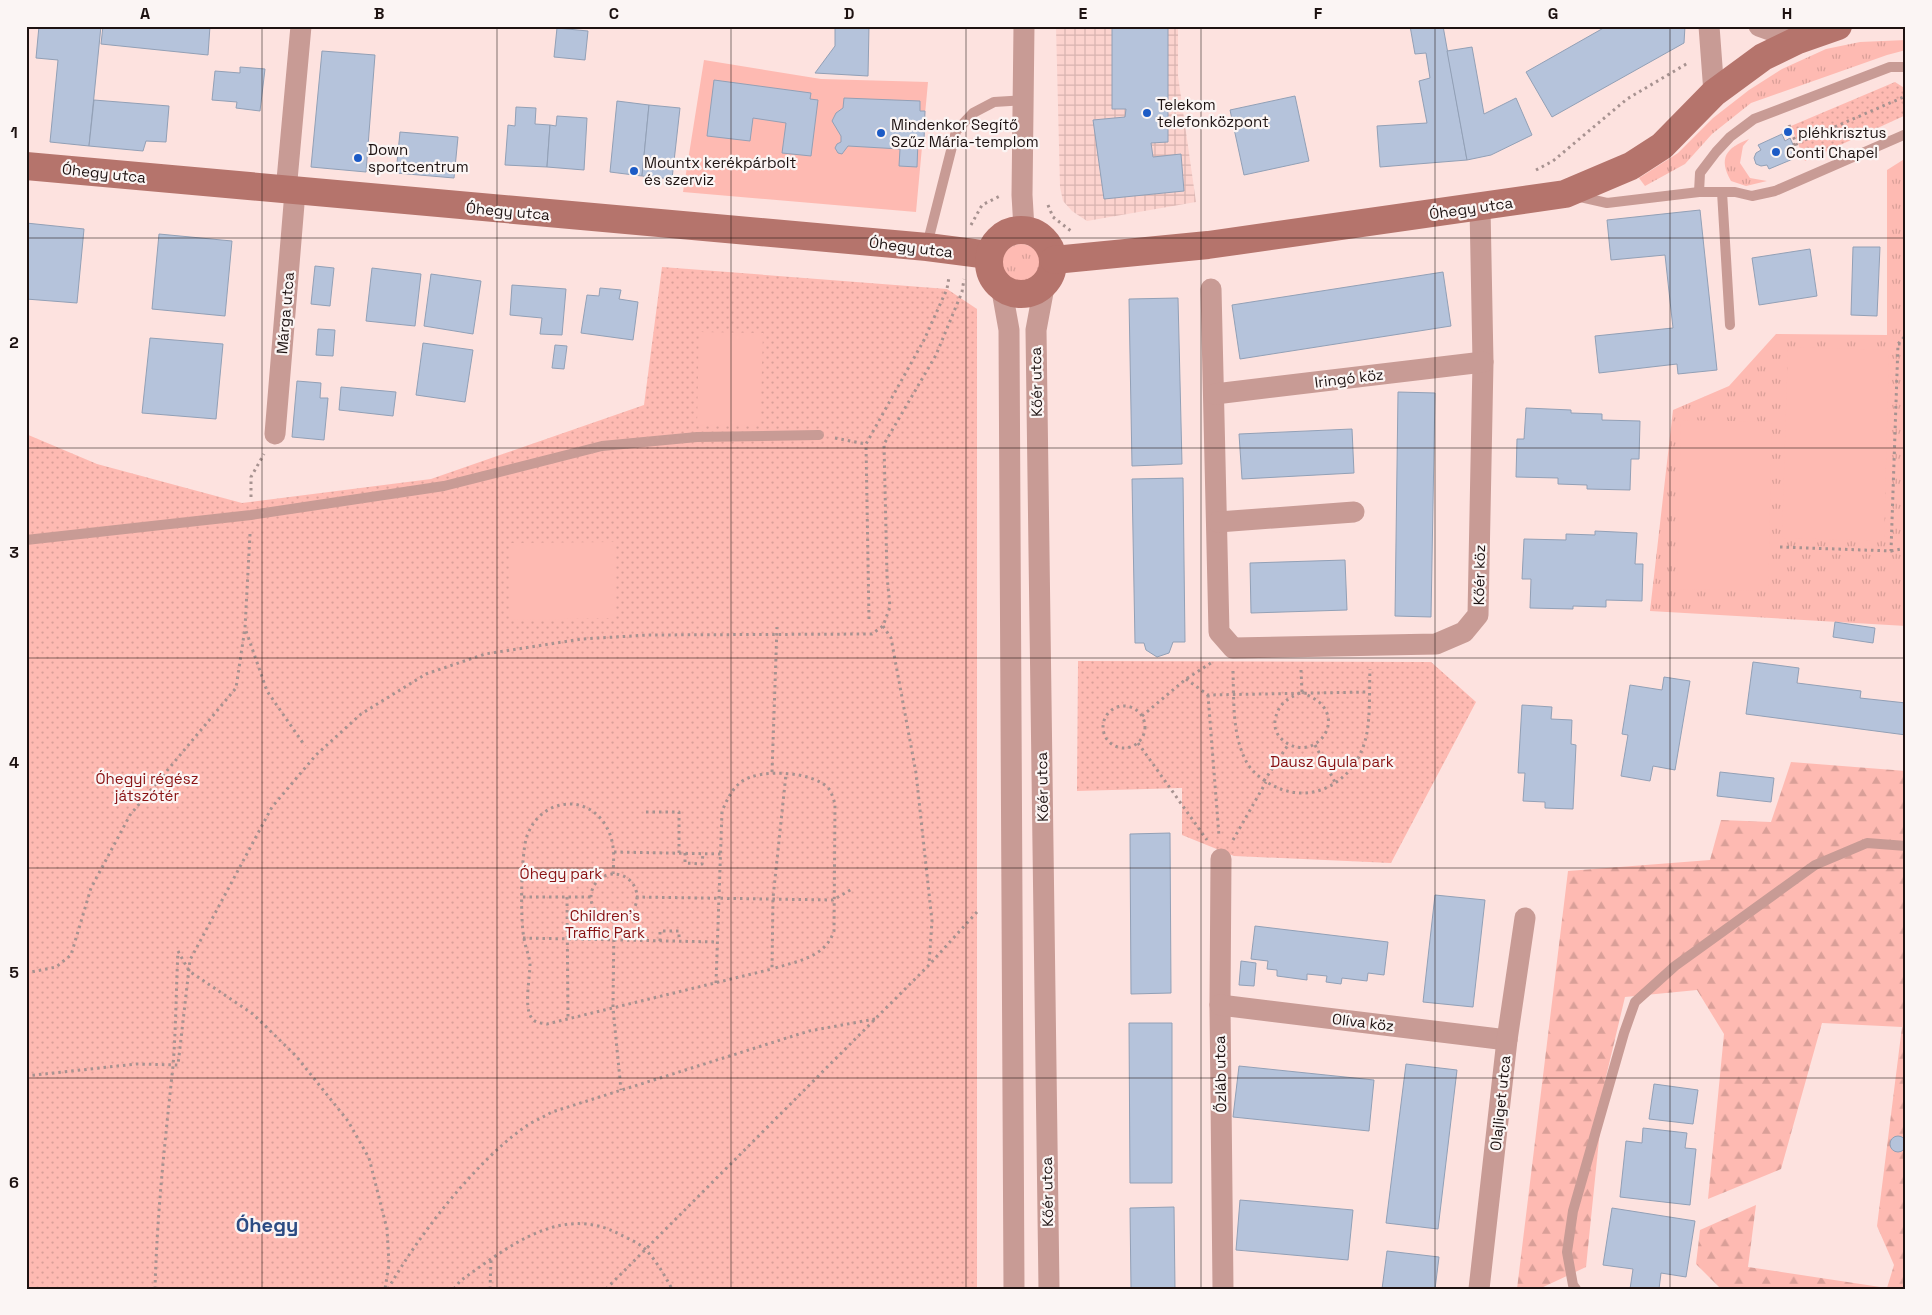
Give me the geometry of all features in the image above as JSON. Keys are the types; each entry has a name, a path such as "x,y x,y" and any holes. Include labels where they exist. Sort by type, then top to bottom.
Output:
{"street":[{"name":"Márga utca","path":"275,434 302,26"},
{"path":"1024,26 1022,195 1024,229"},
{"path":"1760,26 1798,40"},
{"name":"Óhegy utca","path":"1054,260 1208,245 1566,194 1630,166 1662,146 1714,93 1764,58 1798,40 1838,26"},
{"path":"1710,35 1714,93"},
{"name":"Óhegy utca","path":"26,166 927,248 978,255"},
{"name":"Kőér köz","path":"1233,648 1436,644 1464,632 1478,615 1484,362 1480,207"},
{"path":"1024,229 1037,234 1048,244 1054,260 1051,278 1044,286 1022,296 1002,290 993,281 989,268 978,255 997,239 1009,232 1024,229"},
{"name":"Kőér utca","path":"1044,286 1036,330 1049,1289"},
{"path":"1211,289 1218,522 1219,632 1233,648"},
{"name":"Kőér utca","path":"1002,290 1009,330 1014,1289"},
{"name":"Iringó köz","path":"1215,394 1484,362"},
{"path":"1218,522 1354,512"},
{"name":"Őzláb utca","path":"1221,859 1220,1005 1223,1289"},
{"name":"Olajliget utca","path":"1479,1289 1507,1040 1525,918"},
{"name":"Olíva köz","path":"1220,1005 1507,1040"}],"lane":[{"path":"1699,192 1700,173 1716,152 1730,137 1754,120 1890,67 1906,67"},
{"path":"927,248 956,131 973,112 994,102 1024,100"},
{"path":"1566,194 1607,203 1699,192 1722,192 1752,196 1775,191 1906,134"},
{"path":"1722,192 1730,325"},
{"path":"26,540 251,515 444,486 602,446 697,437 820,435"},
{"path":"1576,1289 1572,1286 1567,1252 1573,1211 1624,1033 1635,1002 1675,966 1815,865 1867,843 1906,846"}],"path":[{"path":"1528,172 1553,161 1627,99 1687,65 1710,35"},
{"path":"1794,144 1906,96"},
{"path":"1788,125 1794,144 1810,176"},
{"path":"26,1076 136,1064 178,1065 190,960 272,807 316,755 361,714 426,674 485,654 582,639 648,634 872,634 883,626 890,607 887,576 884,444 936,355 978,255 972,221 982,205 1003,194 1044,196 1053,216 1065,228 1074,232"},
{"path":"869,619 866,444 924,340 947,289"},
{"path":"1891,551 1898,344 1906,335"},
{"path":"1898,344 1906,344"},
{"path":"26,973 56,967 71,955 91,888 130,816 236,688 245,628 251,515 251,477 275,434"},
{"path":"820,435 866,444"},
{"path":"1780,547 1891,551 1906,548"},
{"path":"883,626 891,638 916,773 932,921 929,965"},
{"path":"772,772 777,627"},
{"path":"245,628 267,691 305,746"},
{"path":"1233,648 1236,738 1246,763 1265,782 1284,791 1317,793 1336,784 1355,766 1366,740 1370,646"},
{"path":"1142,716 1186,679 1233,648"},
{"path":"1186,679 1208,695 1234,693 1369,692"},
{"path":"1302,692 1318,700 1325,709 1328,721 1325,735 1315,745 1300,748 1288,745 1278,734 1275,725 1277,712 1286,699 1302,692"},
{"path":"1208,695 1221,859"},
{"path":"1117,707 1131,707 1142,716 1145,730 1138,743 1125,748 1115,746 1109,742 1103,728 1104,719 1108,713 1117,707"},
{"path":"1138,743 1221,859"},
{"path":"1221,859 1244,824 1265,782 1288,745"},
{"path":"1315,745 1336,784"},
{"path":"613,874 613,842 607,826 596,813 581,804 564,803 548,809 536,820 527,836 523,897 524,938 530,963 528,1008 531,1017 536,1022 547,1024 716,983 806,958 827,946 834,931 835,803 829,789 818,781 772,772 754,776 741,782 730,794 722,811 716,983"},
{"path":"772,968 773,898 786,774"},
{"path":"646,812 679,812 679,853"},
{"path":"614,852 721,854"},
{"path":"685,853 685,863 702,864 703,854"},
{"path":"613,874 627,878 635,890 636,897 635,904 627,915 614,920 601,916 595,910 591,897 595,884 600,879 613,874"},
{"path":"636,897 833,900 852,889"},
{"path":"523,897 591,897"},
{"path":"568,897 568,1019"},
{"path":"606,1289 929,965 977,912"},
{"path":"614,920 613,1008 621,1090"},
{"path":"660,941 660,931 679,931 679,941"},
{"path":"524,938 718,942"},
{"path":"155,1289 156,1234 163,1142 173,1065 178,951 189,971 253,1014 296,1056 348,1121 369,1158 387,1229 389,1264 386,1289"},
{"path":"386,1289 405,1259 468,1181 497,1150 523,1128 552,1112 809,1031 875,1019"},
{"path":"454,1289 460,1281 531,1234 561,1224 591,1224 615,1232 646,1249 672,1289"},
{"path":"490,1289 491,1260"}],"shaded area":[{"path":"1056,26 1178,26 1178,76 1196,202 1087,221 1072,211 1063,201 1060,187"}],"green space":[{"path":"1906,40 1906,50 1751,103 1712,134 1685,164 1645,186 1639,178 1678,153 1713,118 1749,90 1782,69 1826,49 1860,42"},
{"path":"704,60 821,79 928,82 916,212 683,192"},
{"path":"1895,82 1906,89 1906,115 1805,161 1791,126"},
{"path":"1749,139 1743,146 1740,163 1750,178 1767,181 1746,186 1731,181 1725,166 1725,160 1730,150"},
{"path":"1906,158 1906,626 1650,611 1673,410 1729,386 1776,334 1887,335 1887,170"},
{"path":"1021,244 1034,250 1040,263 1034,276 1021,282 1008,276 1002,263 1008,250"},
{"name":"Óhegy park","path":"662,267 947,289 977,309 977,1289 26,1289 26,434 97,464 242,503 431,479 644,405"},
{"path":"699,332 763,333 760,426 697,425"},
{"path":"1788,347 1889,350 1884,541 1782,538"},
{"path":"1681,420 1772,422 1768,591 1677,589"},
{"path":"615,542 616,618 510,620 509,543"},
{"name":"Dausz Gyula park","path":"1078,661 1431,662 1476,702 1391,863 1234,856 1182,835 1182,788 1077,791"},
{"path":"1791,762 1906,771 1906,1289 1721,1289 1696,1264 1700,1230 1756,1205 1748,1267 1887,1288 1894,1265 1877,1226 1902,1027 1822,1023 1781,1169 1708,1199 1724,1034 1697,990 1625,997 1605,1081 1586,1267 1539,1289 1517,1289 1568,871 1710,860 1721,820 1771,822"}],"building":[{"path":"39,26 101,26 89,146 50,142 58,60 36,58"},
{"path":"103,26 210,26 208,55 101,44"},
{"path":"832,26 869,26 868,76 815,73 835,46 835,29"},
{"name":"Telekom telefonközpont","path":"1112,26 1168,26 1168,142 1151,143 1153,157 1181,154 1184,191 1104,199 1093,120 1125,117 1126,109 1112,109"},
{"path":"1410,26 1443,26 1467,160 1380,167 1377,126 1427,123 1419,81 1430,78 1426,53 1415,54"},
{"path":"1607,26 1685,26 1684,43 1552,117 1526,72"},
{"path":"557,28 588,31 585,60 554,57"},
{"path":"1472,47 1484,114 1516,98 1532,135 1491,155 1467,160 1447,51"},
{"path":"322,51 375,55 366,172 311,167"},
{"path":"240,67 265,69 260,111 236,108 237,102 212,100 215,71 240,73"},
{"path":"714,80 811,93 810,99 818,100 811,156 782,153 786,123 753,118 750,141 707,136"},
{"path":"1295,96 1309,161 1244,175 1230,110"},
{"name":"Mindenkor Segítő Szűz Mária-templom","path":"844,98 920,101 920,111 925,111 924,141 918,141 917,167 899,166 900,149 848,146 842,154 838,153 835,148 841,142 841,136 832,121 836,113 843,108"},
{"path":"94,100 169,106 166,142 146,141 143,151 89,146"},
{"path":"617,101 649,105 642,176 610,172"},
{"path":"649,105 680,108 672,179 642,176"},
{"path":"516,107 536,108 535,124 550,125 547,167 505,165 508,125 515,126"},
{"path":"557,116 587,118 584,170 547,167 550,125 556,126"},
{"path":"400,132 458,137 454,178 396,173"},
{"name":"Conti Chapel","path":"1782,134 1785,141 1790,138 1796,151 1791,153 1793,159 1769,169 1767,165 1761,166 1756,164 1754,158 1756,153 1761,150 1758,145"},
{"path":"1700,210 1717,370 1678,374 1677,364 1599,373 1595,336 1673,328 1665,255 1611,260 1607,220"},
{"path":"26,223 84,229 77,303 26,299"},
{"path":"159,234 232,241 225,316 152,309"},
{"path":"1853,247 1880,247 1877,316 1851,315"},
{"path":"1810,249 1817,296 1759,305 1752,258"},
{"path":"315,266 334,268 330,306 311,304"},
{"path":"372,268 421,274 415,326 366,321"},
{"path":"1443,272 1451,326 1240,359 1232,305"},
{"path":"431,274 481,281 473,334 424,326"},
{"path":"512,285 566,289 562,335 540,334 542,318 510,315"},
{"path":"600,288 621,290 619,299 638,302 633,340 581,333 587,295 599,296"},
{"path":"1178,298 1182,464 1132,466 1129,299"},
{"path":"318,329 335,330 333,356 316,355"},
{"path":"150,338 223,344 216,419 142,413"},
{"path":"423,343 473,350 465,402 416,395"},
{"path":"555,345 567,346 564,369 552,368"},
{"path":"297,381 321,383 320,398 328,398 324,440 292,437"},
{"path":"341,387 396,392 393,416 339,410"},
{"path":"1398,392 1435,393 1431,617 1395,616"},
{"path":"1526,408 1571,410 1571,413 1602,414 1602,420 1640,421 1639,459 1631,459 1630,490 1587,489 1587,485 1558,484 1558,478 1516,477 1517,439 1524,439"},
{"path":"1352,429 1354,473 1242,479 1239,434"},
{"path":"1183,478 1185,642 1173,642 1169,653 1157,657 1146,650 1144,643 1135,643 1132,479"},
{"path":"1595,531 1637,533 1635,564 1643,564 1642,601 1606,600 1606,607 1573,606 1573,609 1530,608 1531,579 1522,579 1524,539 1566,540 1566,534 1595,535"},
{"path":"1345,560 1347,610 1251,613 1250,563"},
{"path":"1835,622 1875,628 1873,643 1833,637"},
{"path":"1753,662 1799,668 1797,683 1861,691 1860,698 1906,703 1906,735 1746,714"},
{"path":"1664,677 1690,681 1675,770 1653,766 1650,781 1621,776 1628,735 1622,734 1630,685 1662,690"},
{"path":"1522,705 1552,707 1551,719 1572,720 1571,744 1576,745 1573,809 1545,808 1545,802 1523,801 1525,773 1518,773"},
{"path":"1720,772 1774,778 1771,802 1717,796"},
{"path":"1170,833 1171,993 1131,994 1130,834"},
{"path":"1435,895 1485,900 1473,1007 1423,1002"},
{"path":"1255,926 1388,942 1384,975 1368,973 1367,981 1342,978 1341,984 1326,982 1327,976 1307,974 1307,980 1277,976 1277,970 1267,969 1268,961 1251,959"},
{"path":"1241,961 1256,963 1254,986 1239,985"},
{"path":"1129,1023 1172,1023 1172,1183 1130,1183"},
{"path":"1406,1064 1457,1070 1438,1229 1386,1223"},
{"path":"1239,1066 1374,1080 1369,1131 1233,1117"},
{"path":"1654,1084 1698,1090 1693,1124 1649,1119"},
{"path":"1643,1128 1687,1133 1685,1148 1696,1149 1690,1205 1620,1197 1626,1141 1642,1143"},
{"path":"1898,1136 1904,1138 1906,1144 1904,1150 1898,1152 1892,1150 1890,1144 1892,1138"},
{"path":"1240,1200 1353,1210 1348,1260 1236,1250"},
{"path":"1174,1207 1175,1289 1131,1289 1130,1208"},
{"path":"1612,1208 1695,1221 1686,1277 1661,1273 1659,1289 1630,1289 1633,1269 1603,1265"},
{"path":"1387,1251 1439,1257 1435,1289 1382,1289"}],"place":[{"name":"Telekom telefonközpont","path":"1147,113"},
{"name":"pléhkrisztus","path":"1788,132"},
{"name":"Mindenkor Segítő Szűz Mária-templom","path":"881,133"},
{"name":"Conti Chapel","path":"1776,152"},
{"name":"Down sportcentrum","path":"358,158"},
{"name":"Mountx kerékpárbolt és szerviz","path":"634,171"}],"district":[{"name":"Óhegy","path":"267,1225"}],"park label":[{"name":"Óhegyi régész játszótér","path":"147,786"},
{"name":"Children's Traffic Park","path":"605,924"}]}
